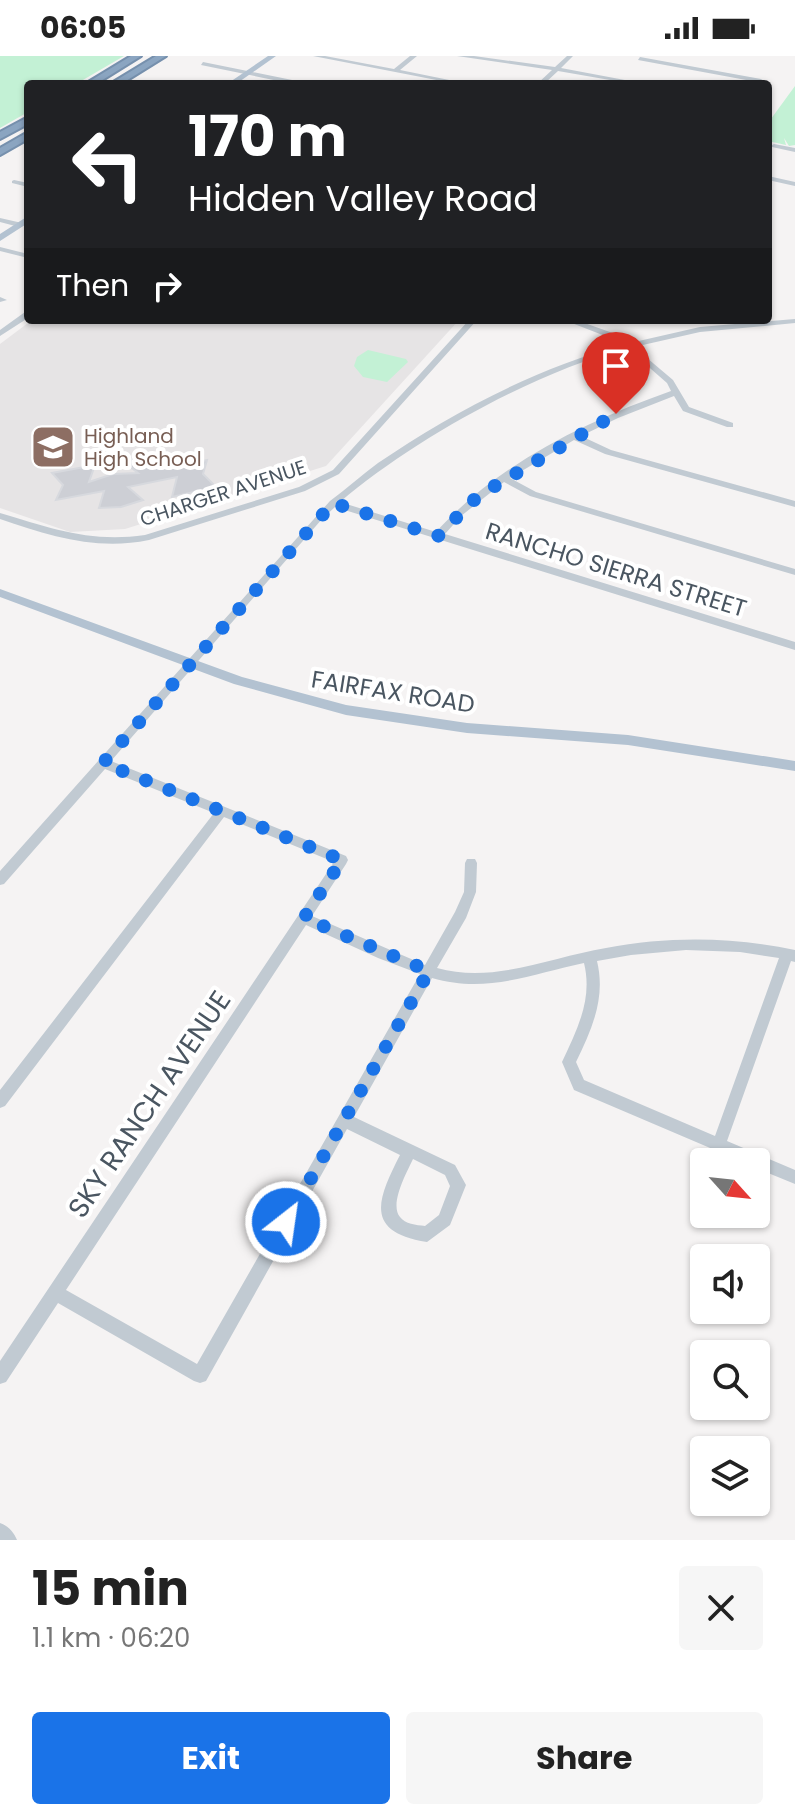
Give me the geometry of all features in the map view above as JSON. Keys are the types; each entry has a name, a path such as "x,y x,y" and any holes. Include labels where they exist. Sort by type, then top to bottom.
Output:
{"highway":[{"path":"97,80 137,56"},
{"path":"122,80 162,56"},
{"path":"0,136 24,122"},
{"path":"0,152 24,138"}],"main road":[{"path":"237,80 273,56"},
{"path":"0,238 24,222"},
{"name":"FAIRFAX ROAD","path":"0,593 273,692 387,718 467,728 628,740 795,766"}],"street":[{"path":"316,56 444,80"},
{"path":"395,71 414,56"},
{"path":"460,56 557,68 620,80 641,58 750,80"},
{"path":"544,80 570,56"},
{"path":"203,64 282,80"},
{"path":"774,146 795,150"},
{"path":"772,179 795,184"},
{"path":"14,182 24,184"},
{"path":"0,220 19,225"},
{"path":"0,249 24,255"},
{"path":"0,334 24,317"},
{"path":"772,323 795,321"},
{"name":"CHARGER AVENUE","path":"0,516 59,536 88,542 132,541 325,479 345,464 469,324"},
{"path":"583,324 601,329 627,344 670,382 680,403 692,413 730,425"},
{"path":"0,880 333,503 399,452 505,392 566,364 627,344 695,330 762,324"},
{"path":"438,536 467,504 505,479 625,410 675,393"},
{"path":"575,437 608,452 795,504"},
{"path":"505,479 533,494 795,572"},
{"name":"RANCHO SIERRA STREET","path":"333,503 795,646"},
{"path":"0,1101 222,811 103,763"},
{"name":"SKY RANCH AVENUE","path":"0,1376 342,860 222,811"},
{"path":"55,1293 200,1375 465,905 471,863"},
{"path":"304,918 429,971 482,979 589,957 685,944 791,955 719,1144"},
{"path":"589,957 596,986 595,1002 569,1062 571,1073 579,1085 795,1177"},
{"path":"344,1120 450,1170 458,1185 445,1220 427,1234 399,1225 386,1206 387,1197 409,1152"}],"shaded area":[{"path":"27,324 455,324 326,466 125,529 70,532 0,508 0,344"}],"green space":[{"path":"0,56 124,56 83,80 24,80 24,114 0,128"},
{"path":"795,86 795,145 789,146 784,138 786,145 772,142 772,118"},
{"path":"368,350 408,362 387,382 363,377 354,366 357,357"}],"building":[{"name":"Highland High School","path":"166,452 162,469 207,460 203,474 216,487 172,497 177,477 128,487 143,500 121,507 99,508 104,491 56,500 63,485 52,473 95,465 89,482 113,474 138,473 122,460"}],"place":[{"name":"Highland High School","path":"53,447"}],"route":[{"path":"286,1222 429,971 304,918 342,860 103,763 333,503 438,536 454,515 478,496 616,414"}]}
